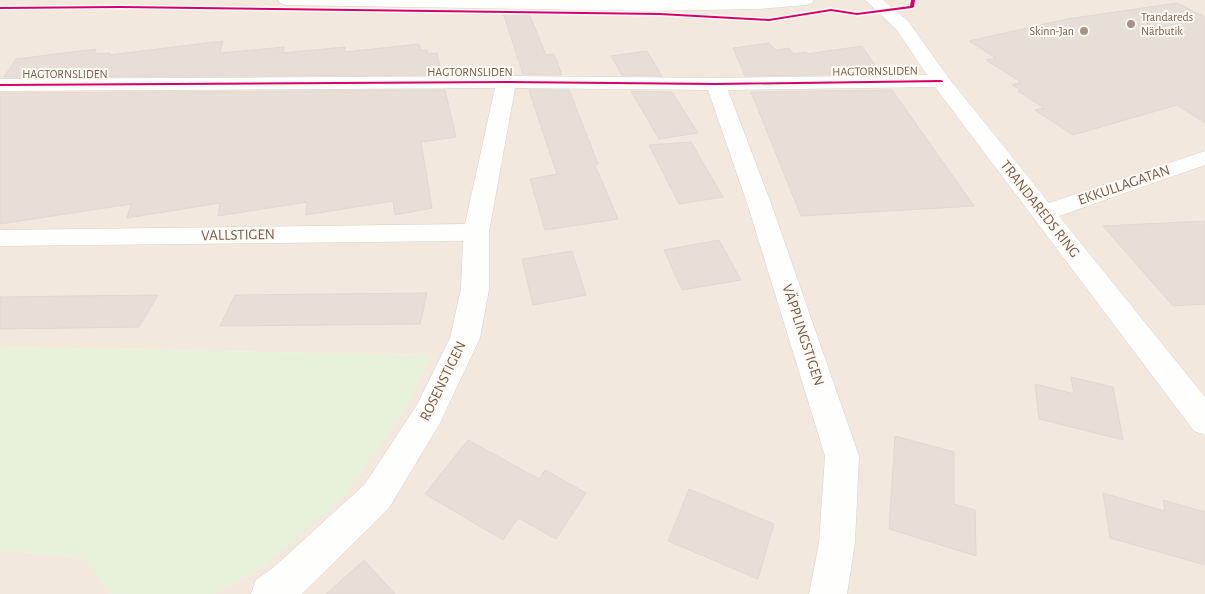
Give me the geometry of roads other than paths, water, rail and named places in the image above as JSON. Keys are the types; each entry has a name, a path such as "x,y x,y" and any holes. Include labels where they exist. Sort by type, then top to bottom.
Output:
{"street":[{"path":"286,0 649,6 758,4 806,0"},
{"name":"TRANDAREDS RING","path":"873,0 902,26 941,81 1205,421"},
{"name":"HAGTORNSLIDEN","path":"0,85 506,82 716,84 941,81"},
{"name":"ROSENSTIGEN","path":"270,594 288,581 377,496 429,414 465,338 475,289 476,232 506,82"},
{"name":"VÄPPLINGSTIGEN","path":"716,84 760,206 842,456 838,543 828,594"},
{"name":"EKKULLAGATAN","path":"1043,213 1205,158"},
{"name":"VALLSTIGEN","path":"0,238 476,232"}],"place":[{"name":"Trandareds Närbutik","path":"1131,24"},
{"name":"Skinn-Jan","path":"1084,31"}]}
